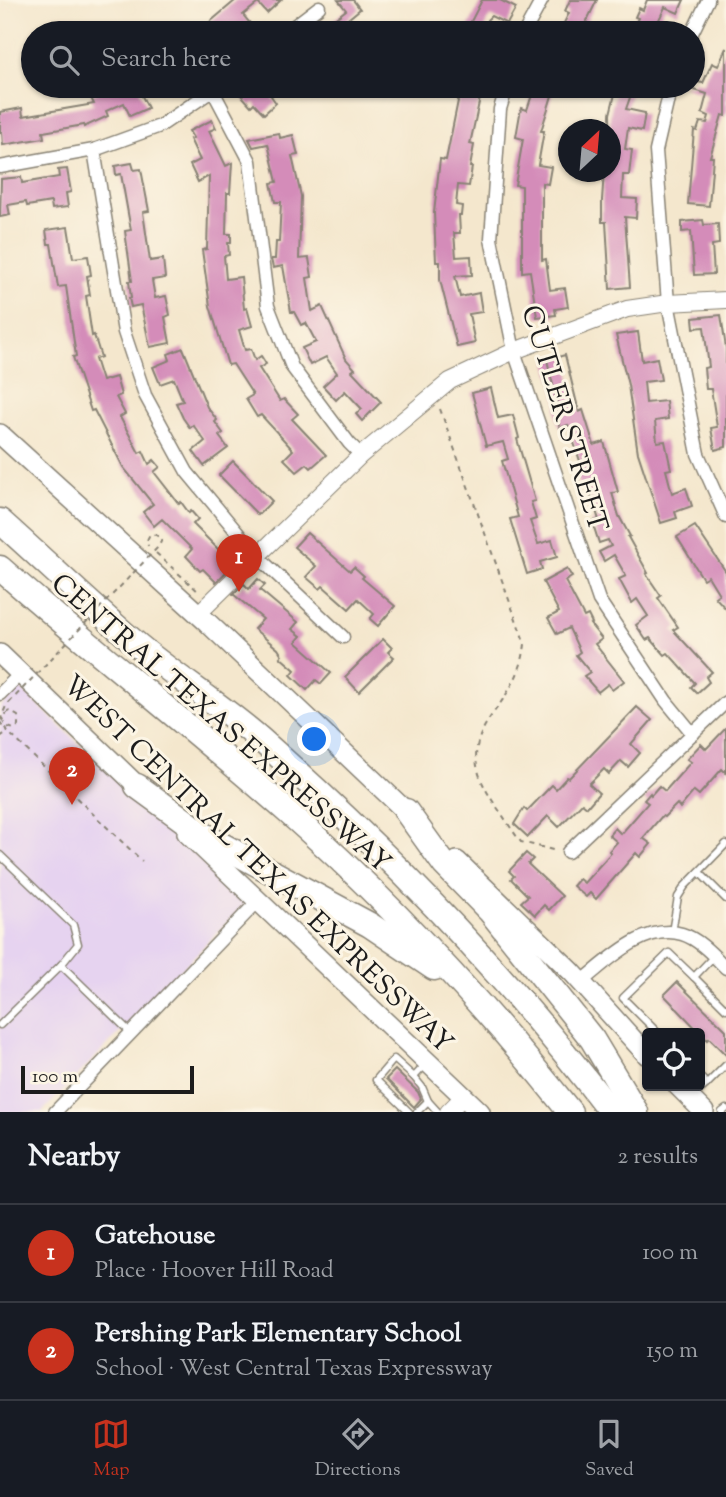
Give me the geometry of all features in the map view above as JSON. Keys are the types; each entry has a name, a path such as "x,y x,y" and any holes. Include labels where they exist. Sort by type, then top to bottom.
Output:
{"highway":[{"name":"CENTRAL TEXAS EXPRESSWAY","path":"0,521 135,643 256,736 374,844 503,979 611,1112"},
{"name":"CENTRAL TEXAS EXPRESSWAY","path":"0,568 287,811 414,932 470,992 570,1112"},
{"path":"137,786 207,837 370,925 470,992"},
{"path":"406,811 444,864 490,911 592,1039 636,1112"}],"main road":[{"path":"0,434 204,608 581,982 642,1049"},
{"name":"WEST CENTRAL TEXAS EXPRESSWAY","path":"0,654 480,1112"}],"street":[{"path":"531,21 542,0"},
{"path":"698,21 708,0"},
{"path":"301,21 319,7"},
{"path":"0,167 94,150 160,126 201,98"},
{"path":"221,98 250,161 268,306 292,367 361,455"},
{"name":"CUTLER STREET","path":"503,98 500,109 491,239 514,351 599,600 666,701 694,734"},
{"path":"668,98 656,151 668,303 698,454 726,517"},
{"path":"94,150 124,332 145,395 187,472 256,555 343,637"},
{"path":"204,608 361,455 450,381 514,351 627,309 668,303 726,300"},
{"path":"0,694 20,674"},
{"path":"568,852 726,702"},
{"path":"55,1112 259,900"},
{"path":"581,982 623,948 645,937 671,933 682,934 695,940 726,968"},
{"path":"448,1112 464,1096"},
{"path":"65,1102 75,1112"}],"lane":[{"path":"671,933 678,897 726,844"},
{"path":"0,855 73,925 78,944 61,965 0,1025"},
{"path":"699,872 726,899"},
{"path":"653,1028 623,998 669,953 726,1009"},
{"path":"694,977 715,956"},
{"path":"61,965 131,1033"},
{"path":"409,1112 376,1080 394,1059 414,1077 438,1112"},
{"path":"414,1077 428,1062"},
{"path":"691,1099 726,1065"},
{"path":"417,1112 428,1101"}],"path":[{"path":"431,397 443,412 525,644 524,659 517,678 482,730 475,750 475,766 484,789 521,842 551,851 568,852"},
{"path":"142,861 8,732 2,718 9,711 18,716 20,721 14,729 2,725 0,721 2,712 6,706 159,546 162,540 150,534 148,546 204,608"},
{"path":"0,737 8,732"}],"shaded area":[{"path":"19,687 247,902 42,1112 0,1112 0,707"}],"building":[{"path":"236,0 281,0 267,13 258,3 243,15 248,21 211,21"},
{"path":"338,0 353,0 360,9 345,21 332,21 346,10"},
{"path":"482,0 500,0 516,8 509,21 491,16 487,21 471,21"},
{"path":"570,0 597,0 587,21 565,21 569,13 565,11"},
{"path":"647,0 684,0 678,13 665,7 658,21 637,21 638,18 635,17 639,8 643,10"},
{"path":"726,48 726,116 722,115 710,157 713,157 709,206 688,204 694,130 697,131 700,122 707,123 709,116 702,113 707,94 705,79 712,63 718,66"},
{"path":"91,98 143,98 148,108 130,116 124,103 106,111 108,116 84,127 43,132 44,138 3,145 0,112 22,108 23,116 94,104"},
{"path":"244,98 272,98 276,103 264,114 254,103 251,106"},
{"path":"459,98 480,98 470,144 474,145 469,186 458,185 456,205 462,206 459,215 460,233 454,233 456,257 471,256 472,275 455,276 460,297 479,293 482,312 469,314 475,343 457,347 440,280 440,262 436,262 434,213 440,159 446,160"},
{"path":"531,98 551,98 541,131 544,131 538,165 551,167 548,184 542,183 542,260 546,259 550,290 565,288 568,307 555,309 556,315 537,317 530,271 522,272 522,186 515,185 523,139 516,137 521,108 527,110"},
{"path":"614,98 630,98 626,109 645,113 642,131 628,128 625,149 632,150 629,175 623,175 622,198 637,199 636,218 625,217 630,287 610,289 606,222 602,222 603,182 621,182 621,119 610,119"},
{"path":"212,120 216,128 209,131 226,166 232,163 230,193 227,193 226,234 231,234 231,243 228,243 229,255 224,256 226,279 241,277 244,309 247,308 252,326 239,330 245,350 251,349 255,360 261,356 266,364 259,368 280,401 284,399 298,414 292,419 326,455 311,468 307,464 297,472 284,459 293,450 261,415 257,417 246,399 253,395 233,364 228,365 210,306 202,250 207,249 209,176 198,182 190,165 200,160 189,131"},
{"path":"279,133 280,138 293,135 298,155 292,156 301,196 299,259 309,258 312,277 307,278 312,311 322,306 346,359 355,369 352,371 381,402 362,421 356,414 362,409 345,391 336,400 323,386 337,373 326,357 310,365 302,348 316,342 306,323 301,325 294,312 291,312 283,266 273,268 271,259 275,259 276,242 279,242 281,202 275,202 271,183 277,182 268,144 253,147 249,139"},
{"path":"132,163 134,170 141,169 149,211 143,212 150,261 163,259 165,278 152,280 155,298 166,296 170,315 165,317 170,343 150,347 141,305 131,307 129,298 129,281 132,281 125,231 131,230 121,174 116,175 115,166"},
{"path":"67,169 71,192 66,193 68,207 52,209 51,202 27,206 26,202 8,205 10,215 0,217 1,179 21,177 22,183 59,177 58,170"},
{"path":"703,220 704,225 718,224 719,244 712,245 714,274 694,275 691,231 682,232 682,222"},
{"path":"68,227 73,258 88,256 90,295 86,296 92,336 94,335 101,357 95,359 102,381 116,377 121,395 116,397 125,414 120,417 139,453 143,451 149,464 154,460 160,467 154,472 179,504 181,502 189,513 191,511 198,519 193,524 219,550 231,539 237,545 220,561 229,569 216,582 203,569 200,571 186,556 192,549 162,519 154,526 143,512 153,504 123,467 94,410 91,411 73,357 76,356 66,286 58,287 46,230"},
{"path":"721,315 726,348 726,447 715,450 711,428 717,427 711,389 706,389 704,368 709,367 704,327 694,328 693,318"},
{"path":"638,332 642,361 657,358 661,380 644,382 646,403 666,401 668,419 655,421 657,442 665,441 671,469 666,470 672,493 686,488 692,506 675,512 677,518 661,523 638,453 628,385 616,335"},
{"path":"183,348 207,407 223,433 219,436 228,448 204,466 193,451 205,441 193,425 190,428 183,418 176,403 183,401 174,379 160,384 153,367 170,360 168,354"},
{"path":"565,355 579,412 583,410 594,445 604,442 618,492 612,493 619,516 630,536 628,537 648,573 646,574 661,596 658,598 678,627 673,630 712,672 706,677 709,682 697,693 691,687 695,683 668,653 665,655 650,638 646,640 636,625 648,616 637,599 632,603 619,579 626,576 614,555 604,561 599,552 611,546 608,540 599,543 592,521 599,520 587,483 580,485 573,466 581,464 568,425 560,428 557,419 558,406 547,360"},
{"path":"491,388 498,418 513,415 535,501 531,502 536,519 530,521 538,544 552,540 557,557 540,562 542,569 527,574 510,519 518,517 502,461 508,459 503,442 486,446 472,393"},
{"path":"233,461 272,501 258,515 219,475"},
{"path":"695,526 726,572 726,609 715,597 719,594 708,576 703,579 677,537"},
{"path":"307,533 350,571 354,567 364,576 362,578 395,606 378,626 370,619 374,614 358,599 349,609 323,586 320,589 306,577 316,566 294,547"},
{"path":"567,569 572,577 565,581 584,617 588,615 592,623 590,624 602,639 595,644 624,681 612,690 608,684 598,692 584,676 590,672 576,655 580,652 569,628 557,634 548,618 559,612 543,582"},
{"path":"258,579 265,585 260,590 298,622 292,629 301,636 296,642 331,673 321,684 316,680 307,690 291,675 295,670 280,657 282,655 278,649 254,629 263,619 233,594 244,584 249,589"},
{"path":"383,639 392,648 388,652 394,657 359,692 345,677"},
{"path":"637,707 652,720 631,744 640,753 628,767 621,761 609,774 604,769 589,784 599,793 587,807 582,803 559,827 548,816 528,837 514,824 524,808 527,811 552,785 556,789 569,778"},
{"path":"726,728 726,773 722,769 699,795 694,791 680,808 677,804 662,816 643,838 651,844 640,857 636,853 596,899 590,893 586,897 573,886 579,879 584,883 611,853 609,851 617,842 609,835 615,828 621,834 648,803 644,800 650,793 651,795 659,786 665,791 691,762 687,759 701,744 706,749"},
{"path":"526,853 533,859 528,864 562,896 549,910 544,905 535,915 521,902 528,896 511,879 514,876 509,871"},
{"path":"677,982 726,1030 726,1055 709,1038 705,1038 705,1028 696,1028 664,995"},
{"path":"395,1070 418,1092 421,1099 414,1107 386,1079"}],"place":[{"name":"Gatehouse","path":"239,592"},
{"name":"Pershing Park Elementary School","path":"72,805"}]}
